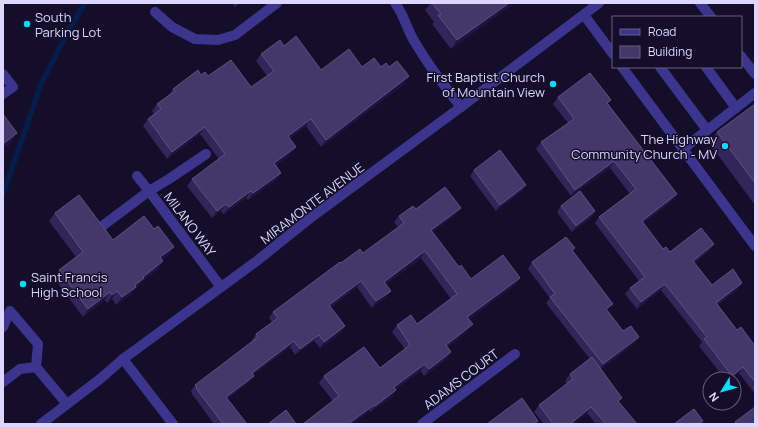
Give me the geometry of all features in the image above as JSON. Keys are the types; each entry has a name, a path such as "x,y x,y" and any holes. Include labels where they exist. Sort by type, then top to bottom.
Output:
{"street":[{"path":"155,12 172,27 195,39 218,40 236,35 277,3"},
{"path":"395,3 401,11 415,43 442,84 461,107"},
{"name":"MIRAMONTE AVENUE","path":"41,424 100,379 123,359 258,260 309,220 599,3"},
{"path":"700,3 710,16"},
{"path":"584,15 612,53"},
{"path":"742,57 755,74"},
{"path":"623,68 755,246"},
{"path":"661,68 707,130"},
{"path":"707,68 736,108"},
{"path":"3,74 13,87 3,94"},
{"path":"683,149 755,93"},
{"path":"101,226 149,191 206,154"},
{"name":"MILANO WAY","path":"137,176 221,287"},
{"path":"3,327 10,311 38,344 36,367 67,404"},
{"name":"ADAMS COURT","path":"422,424 515,354"},
{"path":"123,359 173,424"},
{"path":"3,382 20,369 36,367"}],"building":[{"path":"432,3 509,3 457,40 438,15 441,14"},
{"path":"296,36 321,70 349,49 362,67 374,58 381,67 386,63 389,67 397,61 409,76 326,140 311,119 288,136 296,147 274,163 281,173 253,193 251,191 229,207 226,204 217,211 192,179 225,154 205,127 172,152 148,119 161,109 157,104 175,91 173,89 198,70 201,75 205,72 208,76 231,60 251,87 274,71 261,54 280,40 284,46"},
{"path":"590,73 611,100 607,103 677,194 642,221 663,249 666,247 670,252 701,228 714,244 693,261 712,285 733,269 742,283 716,303 737,330 741,327 755,346 755,382 743,367 738,371 728,371 704,339 707,337 665,284 641,302 630,288 645,277 599,217 636,189 614,161 575,190 541,142 574,119 558,97"},
{"path":"755,104 755,183 717,132"},
{"path":"3,114 17,133 3,144"},
{"path":"500,150 526,185 500,205 474,170"},
{"path":"445,187 461,208 431,230 459,267 461,265 471,279 503,255 520,278 467,317 473,324 446,345 451,352 429,369 425,364 394,387 396,390 348,424 303,424 339,396 324,376 364,347 380,368 410,345 397,325 411,315 417,324 457,294 425,251 384,282 391,291 376,301 361,281 329,305 345,326 324,342 319,335 300,349 294,341 252,373 254,376 226,397 247,424 223,424 195,385 258,337 256,334 278,318 273,312 340,262 341,263 360,249 363,253 404,223 399,216 413,206 416,209"},
{"path":"580,191 595,211 576,226 561,206"},
{"path":"79,195 113,240 144,216 154,229 158,226 174,247 160,257 163,261 143,277 144,278 135,285 136,287 122,297 117,291 112,295 110,292 88,309 59,270 83,252 55,213"},
{"path":"566,237 575,248 572,250 613,304 606,309 623,331 631,326 639,337 603,364 550,297 555,294 532,262"},
{"path":"592,357 622,398 618,401 637,424 606,424 591,407 570,424 553,424 539,405 573,379 570,374"},
{"path":"522,398 538,421 534,424 487,424"},
{"path":"755,407 755,424 737,424 735,422"},
{"path":"694,409 703,421 699,424 674,424"},
{"path":"286,410 296,424 268,424"}],"waterway":[{"path":"3,194 41,84 70,28 85,3"}],"place":[{"name":"South Parking Lot","path":"27,24"},
{"name":"First Baptist Church of Mountain View","path":"553,84"},
{"name":"The Highway Community Church - MV","path":"725,146"},
{"name":"Saint Francis High School","path":"23,284"}]}
